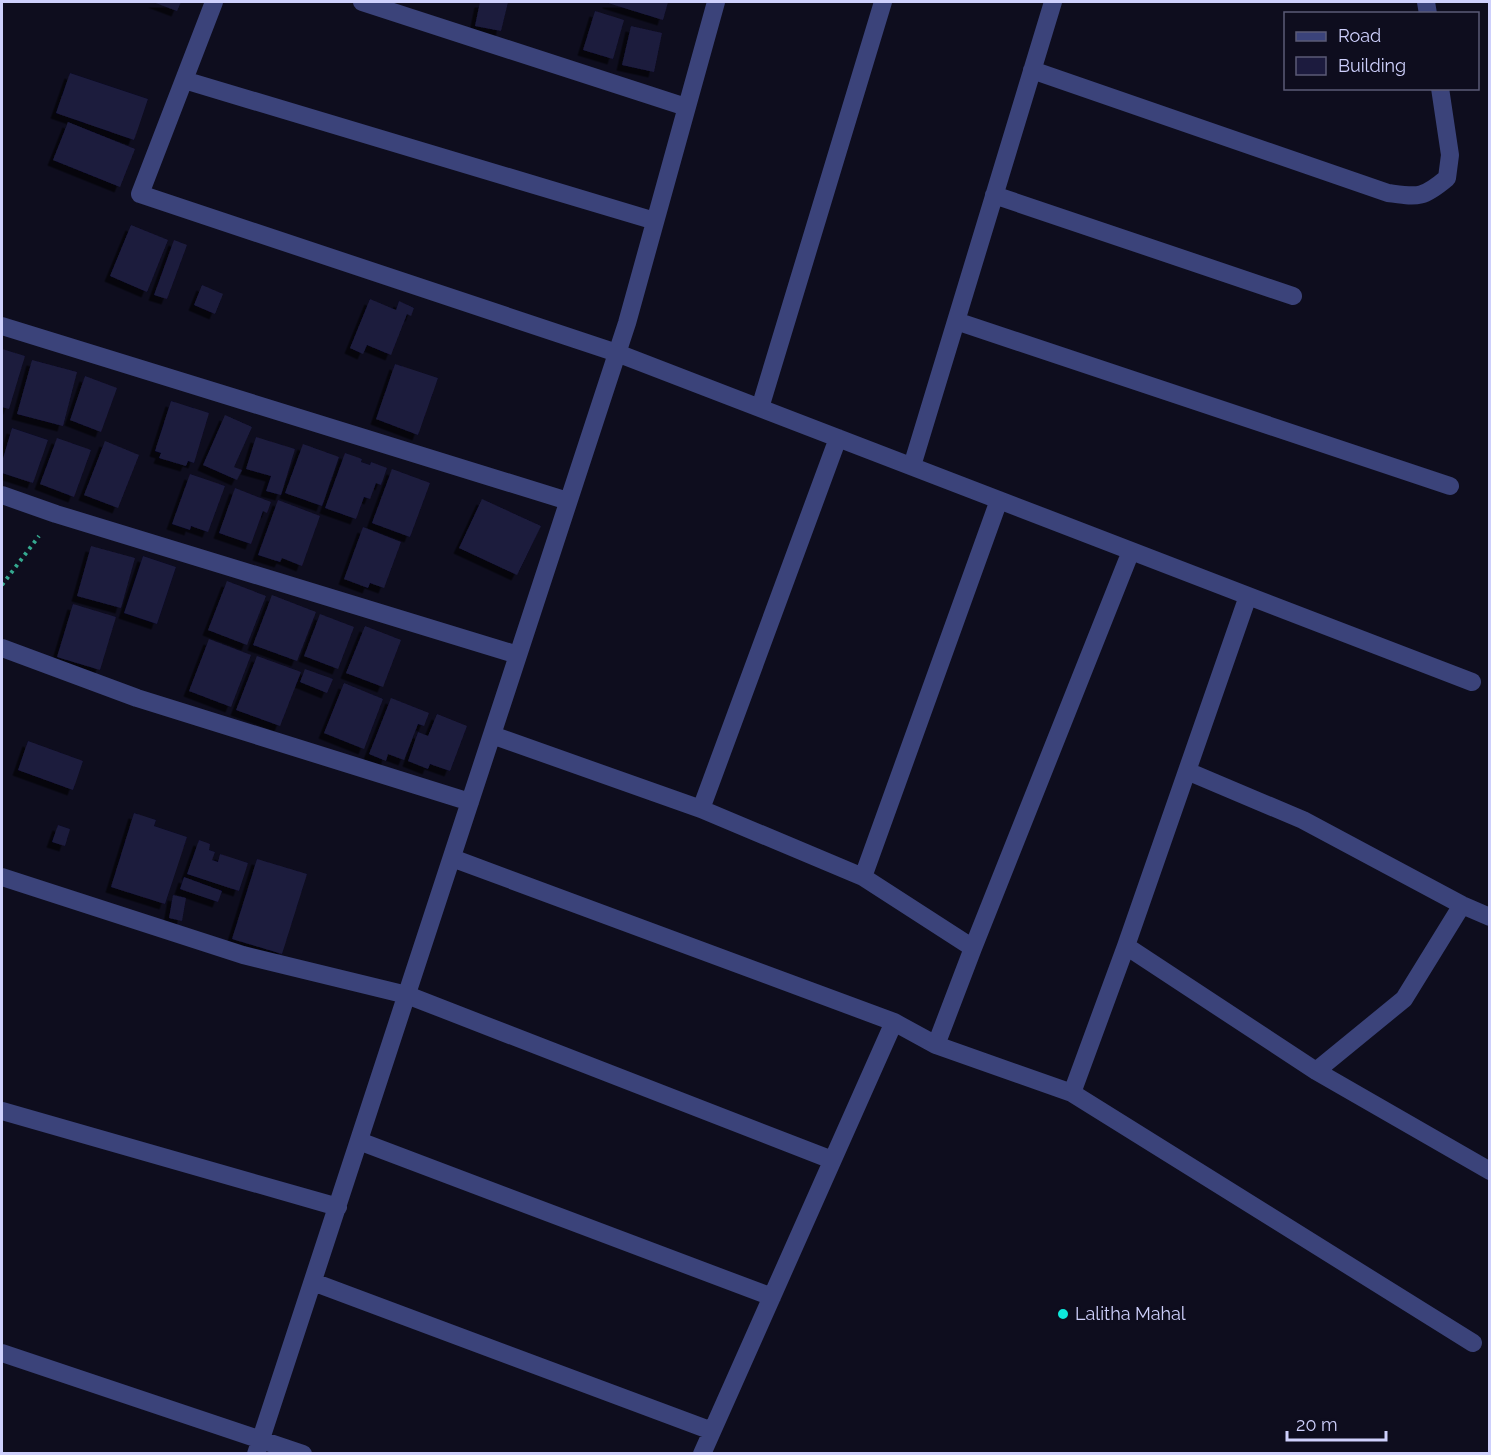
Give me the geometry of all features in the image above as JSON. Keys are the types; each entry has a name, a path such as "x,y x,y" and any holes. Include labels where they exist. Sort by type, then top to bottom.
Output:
{"street":[{"path":"214,2 140,194 617,353 1472,682"},
{"path":"362,2 686,107"},
{"path":"259,1447 617,353 716,2"},
{"path":"760,408 883,2"},
{"path":"912,466 1053,2"},
{"path":"1032,70 1388,193 1417,197 1432,191 1447,178 1450,155 1440,90"},
{"path":"184,80 655,221"},
{"path":"994,195 1293,296"},
{"path":"956,321 1450,486"},
{"path":"2,326 568,501"},
{"path":"701,809 838,438"},
{"path":"2,495 56,514 518,655"},
{"path":"863,877 999,500"},
{"path":"936,1045 1131,551"},
{"path":"1072,1093 1126,946 1248,596"},
{"path":"2,648 137,698 470,802"},
{"path":"492,735 701,809 863,877 973,948"},
{"path":"1187,771 1303,820 1462,905 1490,917"},
{"path":"452,858 894,1022 936,1045 1072,1093 1473,1343"},
{"path":"2,877 243,955 407,995 832,1160"},
{"path":"1316,1071 1404,999 1462,905"},
{"path":"1126,946 1316,1071 1490,1171"},
{"path":"702,1454 894,1022"},
{"path":"2,1111 338,1207"},
{"path":"359,1141 772,1297"},
{"path":"313,1282 712,1431"},
{"path":"2,1353 259,1447 303,1454"}],"path":[{"path":"2,585 56,514"}],"building":[{"path":"153,2 181,2 177,11"},
{"path":"480,2 508,2 501,31 475,26"},
{"path":"608,2 668,2 663,20"},
{"path":"595,11 624,20 613,59 583,50"},
{"path":"631,26 662,33 654,72 622,65"},
{"path":"70,73 148,99 134,140 56,113"},
{"path":"68,122 135,149 120,187 53,160"},
{"path":"131,225 168,240 147,292 110,276"},
{"path":"174,240 187,245 167,299 154,295"},
{"path":"202,285 223,294 215,314 194,305"},
{"path":"370,299 396,310 399,301 414,308 411,316 407,314 391,355 367,345 363,354 350,348"},
{"path":"2,349 25,356 9,409 2,407"},
{"path":"32,360 77,372 63,426 17,414"},
{"path":"395,364 438,378 418,435 376,419"},
{"path":"85,376 117,388 101,432 70,420"},
{"path":"171,401 209,413 194,463 188,461 186,466 159,458 161,453 155,451"},
{"path":"225,415 252,427 234,467 242,470 237,480 203,465"},
{"path":"12,428 48,440 33,483 2,473 2,462"},
{"path":"256,437 295,449 281,495 266,491 271,476 246,469"},
{"path":"57,438 91,450 74,497 40,484"},
{"path":"105,441 139,455 118,508 84,495"},
{"path":"303,444 339,457 322,506 285,493"},
{"path":"345,453 362,459 361,462 370,465 371,462 387,468 381,485 376,483 370,499 364,497 356,519 325,508"},
{"path":"392,469 430,483 410,537 372,523"},
{"path":"190,474 225,486 208,532 191,526 190,530 172,524"},
{"path":"235,488 271,502 267,513 263,511 251,544 219,533"},
{"path":"482,499 541,526 517,575 459,548"},
{"path":"278,500 320,516 302,566 282,558 280,562 258,555"},
{"path":"363,527 401,542 384,588 370,583 368,588 344,579"},
{"path":"91,546 135,558 121,608 77,596"},
{"path":"143,556 176,567 157,624 124,613"},
{"path":"227,581 266,596 247,645 208,630"},
{"path":"272,595 316,612 297,661 253,645"},
{"path":"73,604 116,617 100,670 57,657"},
{"path":"320,614 354,627 338,669 304,656"},
{"path":"365,626 401,640 383,687 346,673"},
{"path":"209,639 251,655 231,707 189,691"},
{"path":"257,656 301,672 280,726 236,710"},
{"path":"305,669 333,679 327,693 300,682"},
{"path":"344,683 383,699 364,749 324,733"},
{"path":"391,698 429,713 424,726 418,724 404,760 388,754 386,761 369,754"},
{"path":"437,714 467,726 450,771 430,764 428,769 408,761 418,732 428,736"},
{"path":"28,741 83,761 73,790 18,770"},
{"path":"134,813 156,820 154,826 187,837 165,904 111,887"},
{"path":"58,825 70,829 65,846 52,842"},
{"path":"199,840 210,844 209,850 215,852 212,860 218,862 220,854 248,863 239,891 187,874"},
{"path":"257,859 307,874 282,954 232,939"},
{"path":"184,877 222,891 218,902 180,889"},
{"path":"173,895 186,898 182,921 169,918"}],"place":[{"name":"Lalitha Mahal","path":"1063,1314"}]}
